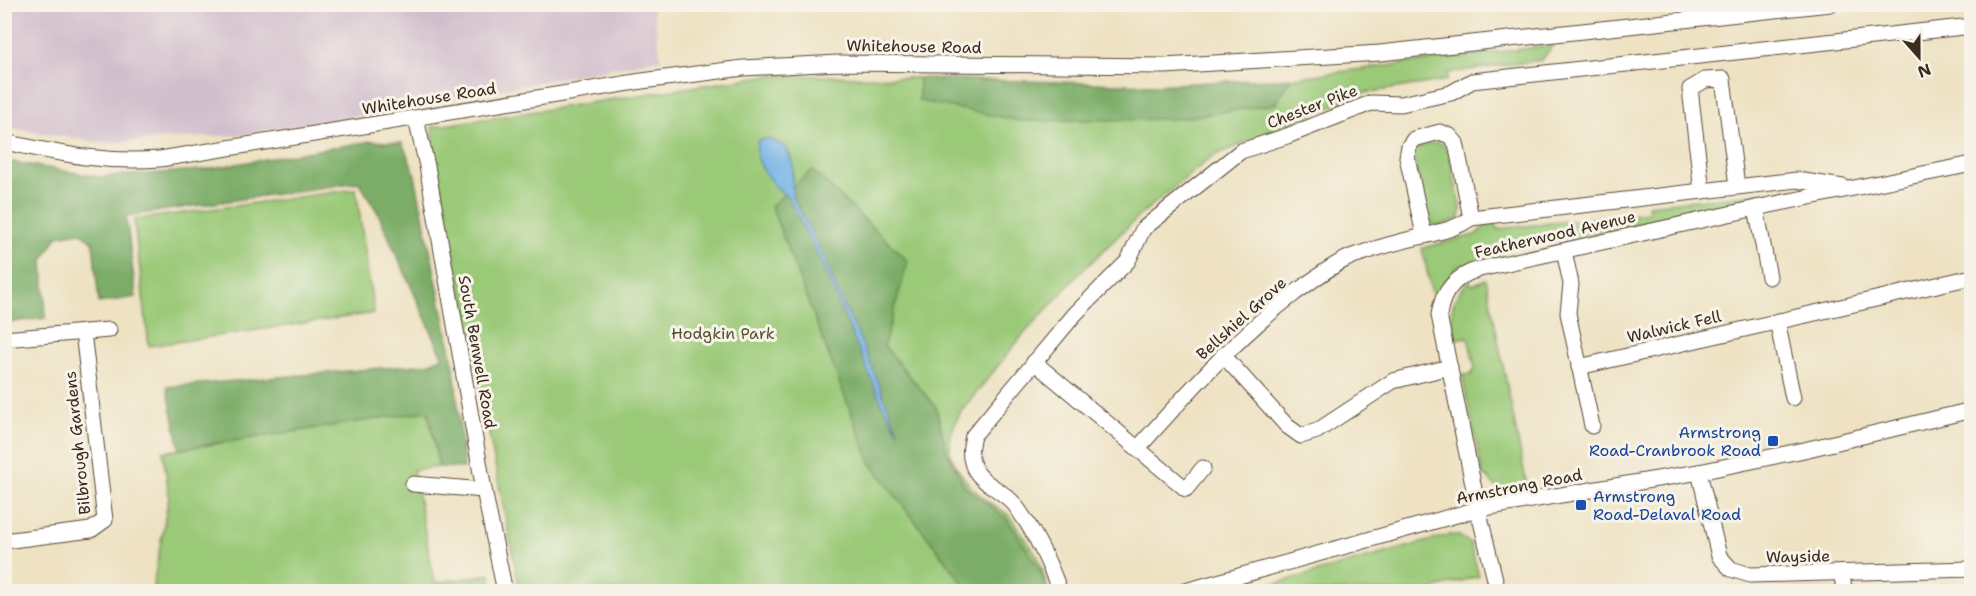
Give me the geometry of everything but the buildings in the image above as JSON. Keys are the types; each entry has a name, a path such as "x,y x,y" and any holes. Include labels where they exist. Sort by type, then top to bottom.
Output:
{"street":[{"name":"Whitehouse Road","path":"4,142 82,158 144,160 653,79 742,68 839,63 1165,66 1380,52 1830,4"},
{"name":"Chester Pike","path":"1060,591 1049,561 1014,504 980,477 973,466 969,452 973,436 1075,314 1128,261 1143,229 1241,151 1287,136 1371,103 1401,104 1451,93 1472,81 1971,26"},
{"path":"1702,191 1690,89 1705,80 1723,79 1737,186"},
{"name":"South Benwell Road","path":"416,118 427,166 484,490 505,591"},
{"name":"Featherwood Avenue","path":"1471,218 1456,143 1450,136 1440,132 1414,139 1408,146 1407,157 1424,236 1458,227 1471,218 1737,186 1797,180 1855,189"},
{"name":"Featherwood Avenue","path":"1498,591 1478,510 1439,315 1441,303 1448,290 1458,279 1469,272 1480,269 1756,208 1971,164"},
{"path":"1756,208 1769,277"},
{"name":"Bellshiel Grove","path":"1138,448 1223,355 1268,313 1311,281 1352,257 1424,236"},
{"path":"1564,251 1571,284 1568,313 1592,426"},
{"name":"Walwick Fell","path":"1579,367 1971,277"},
{"path":"1777,321 1793,398"},
{"path":"4,339 109,330"},
{"name":"Bilbrough Gardens","path":"4,541 91,530 105,520 83,332"},
{"path":"1223,355 1287,426 1301,436 1317,431 1393,381 1450,367"},
{"path":"1034,362 1186,489 1203,468"},
{"name":"Armstrong Road","path":"1182,591 1478,510 1699,472 1804,450 1971,410"},
{"name":"Wayside","path":"1699,472 1719,556 1731,569 1750,575 1971,569"},
{"path":"413,484 484,490"},
{"path":"1840,573 1845,591"}],"shaded area":[{"path":"4,5 652,5 661,59 374,113 239,135 103,143 5,127"},
{"path":"1823,587 1827,591 1710,591 1710,588"}],"green space":[{"name":"Hodgkin Park","path":"1553,45 1542,60 1447,73 1448,80 1364,93 1213,156 1140,215 1080,273 1022,336 960,413 950,436 950,454 957,468 971,487 988,502 1009,515 1038,557 1049,591 520,591 436,165 432,127 770,75 919,78 919,101 1275,104 1291,78"},
{"path":"919,78 1155,85 1291,78 1275,104 1175,119 1021,121 919,101"},
{"path":"371,141 402,143 414,171 454,367 464,468 439,467 428,411 180,449 167,387 428,364 443,357 377,211 359,182 126,216 136,297 99,303 93,242 80,232 57,236 43,260 46,318 5,323 5,161 100,177 201,170"},
{"path":"1437,142 1445,146 1449,153 1461,210 1460,218 1437,227 1427,217 1413,155 1416,148"},
{"path":"812,170 908,261 884,346 936,407 947,452 965,487 1007,519 1040,569 1046,591 969,591 871,464 771,206"},
{"path":"356,189 374,313 149,346 134,220"},
{"path":"1795,190 1573,238 1564,233 1501,249 1501,255 1457,267 1437,293 1432,294 1422,248 1475,235 1486,225 1496,224 1498,229 1649,212 1648,205"},
{"path":"1486,279 1527,486 1499,490 1487,477 1483,476 1462,375 1471,375 1475,368 1468,337 1454,339 1452,321 1452,307 1462,288 1469,281 1472,285"},
{"path":"428,411 439,467 413,470 435,583 490,574 493,591 152,592 169,496 163,452"},
{"path":"1450,535 1459,536 1470,543 1479,576 1436,588 1433,591 1249,591"}],"water":[{"path":"770,139 786,147 793,165 792,195 823,255 899,433 883,406 819,258 788,197 769,179 759,161 758,140"}],"place":[{"name":"Armstrong Road-Cranbrook Road","path":"1773,441"},
{"name":"Armstrong Road-Delaval Road","path":"1581,505"}]}
